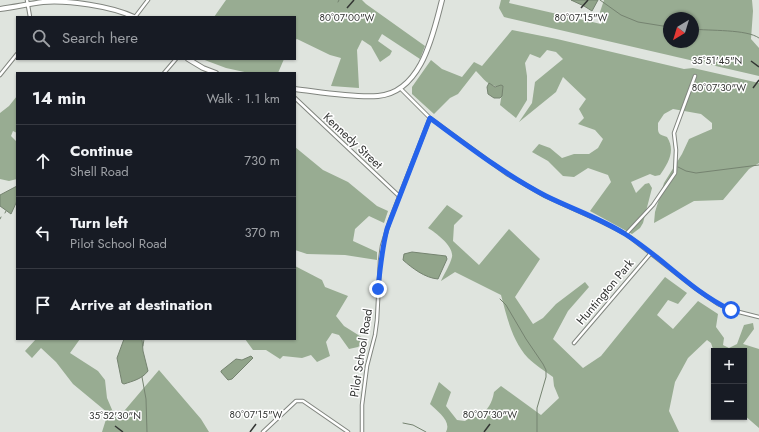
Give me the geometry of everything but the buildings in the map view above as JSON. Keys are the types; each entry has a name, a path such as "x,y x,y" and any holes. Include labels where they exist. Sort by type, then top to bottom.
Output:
{"street":[{"path":"135,16 148,0"},
{"path":"296,89 378,96 390,93 400,88 414,74 424,56 430,42 442,0"},
{"path":"27,2 30,16"},
{"path":"0,9 27,2 44,2 90,5 116,10 131,16"},
{"path":"0,75 16,55"},
{"path":"165,72 175,60"},
{"path":"190,60 213,72"},
{"path":"626,234 653,205 675,173 676,150 674,133 695,76"},
{"path":"400,88 430,118 506,174 545,196 626,234 718,304 731,310 759,317"},
{"name":"Kennedy Street","path":"296,99 399,196"},
{"name":"Pilot School Road","path":"362,432 362,405 367,366 375,335 377,320 382,246 399,196 430,118"},
{"name":"Huntington Park","path":"574,344 651,253"},
{"path":"262,432 296,401 300,400 348,432"}],"shaded area":[{"path":"226,0 362,0 425,46 420,59 382,34 378,41 392,51 390,55 380,62 371,46 362,40 357,50 359,88 331,86 341,58 330,55 296,40 296,16 215,16"},
{"path":"501,0 510,0 509,3 601,24 605,19 600,12 604,0 752,0 753,11 751,39 759,48 759,76 504,17 499,8"},
{"path":"571,0 598,0 592,11"},
{"path":"512,30 684,69 693,68 759,83 759,163 749,169 723,200 694,201 654,223 655,212 664,183 682,154 689,139 712,129 712,123 701,114 673,109 664,114 658,123 658,131 661,135 667,137 670,142 670,157 660,175 655,176 650,174 631,182 636,193 645,184 649,183 652,188 643,223 640,228 632,234 590,211 611,182 608,175 588,168 574,177 563,176 548,161 532,152 539,144 550,148 562,158 574,154 589,154 598,148 603,139 595,130 578,124 584,118 579,109 586,99 563,77 556,92 519,122 532,103 535,82 563,59 556,52 547,50 540,58 530,54 525,63 527,76 527,100 516,118 500,105 503,86 491,85 476,71 458,94 450,98 434,114 412,94 412,87 431,60 442,69 462,77 474,62 482,66"},
{"path":"205,60 284,60 278,72 244,72 226,68"},
{"path":"489,83 495,87 501,85 503,86 502,96 500,98 494,98 488,94 487,87"},
{"path":"16,97 16,132 13,131 11,136 16,141 16,179 9,181 0,179 0,113 9,106"},
{"path":"296,148 323,170 348,182 377,206 388,211 384,223 369,216 355,229 353,241 377,252 377,260 345,255 307,254 296,250"},
{"path":"16,187 16,203 11,214 0,206 0,195"},
{"path":"447,205 463,216 454,225 453,241 479,265 509,229 540,259 515,297 533,324 543,318 556,304 585,282 589,287 568,311 553,339 583,368 601,356 665,277 687,293 678,304 668,300 657,315 673,329 698,301 718,314 716,327 724,338 723,345 729,348 713,348 711,343 707,340 688,358 675,382 669,411 679,432 446,432 447,424 445,420 430,404 439,382 451,392 446,406 457,420 465,421 471,417 479,417 489,406 494,392 501,386 541,415 559,398 554,386 553,377 528,358 518,344 511,328 501,295 455,272 441,281 451,260 452,253 444,240 428,228"},
{"path":"412,252 446,256 447,259 438,279 424,275 403,260 404,254"},
{"path":"296,267 322,280 325,287 348,296 336,316 344,326 363,338 363,343 358,347 349,349 339,335 332,333 326,342 330,356 317,362 311,355 302,358 283,356 280,359 266,350 253,350 246,340 296,340"},
{"path":"753,323 754,329 743,344 759,349 759,428 747,418 747,348 729,348 737,344 744,325"},
{"path":"35,340 79,340 70,353 98,371 105,380 107,398 113,412 119,417 159,370 201,419 209,432 102,432 108,413 73,384 56,362 41,348 32,358 25,351"},
{"path":"124,340 142,340 148,371 140,378 124,384 122,383 117,358"},
{"path":"251,356 253,358 232,379 228,380 221,372 236,359 242,360"}],"waterway":[{"path":"600,0 621,15 638,22 663,26"},
{"path":"699,29 746,33 759,38"},
{"path":"678,167 686,171 696,173 759,165"},
{"path":"500,299 506,305 546,370 546,377 537,408 537,432"},
{"path":"143,346 144,340"},
{"path":"142,377 146,399 147,432"},
{"path":"403,423 413,425 426,432"}],"route":[{"path":"378,289 382,246 387,229 430,118 506,174 545,196 626,234 709,299 731,310"}]}
